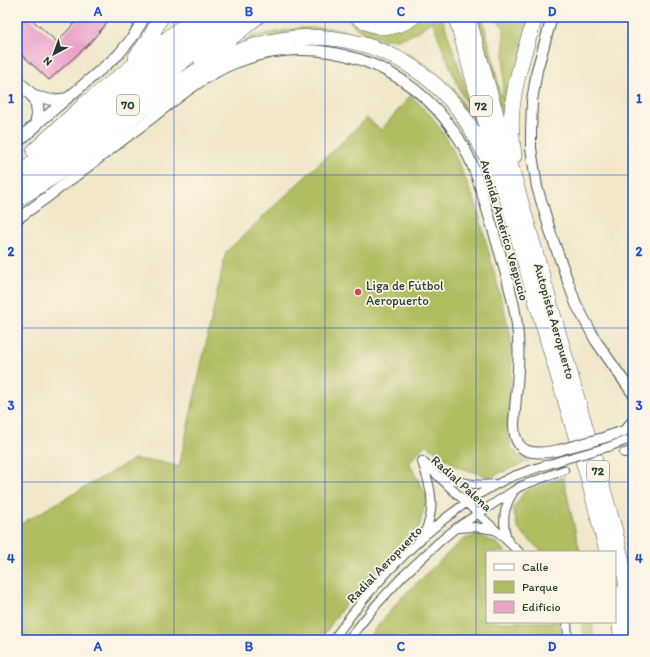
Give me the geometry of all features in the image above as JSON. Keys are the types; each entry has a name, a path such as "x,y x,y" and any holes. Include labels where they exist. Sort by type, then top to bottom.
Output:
{"highway":[{"path":"118,78 143,48 161,17"},
{"path":"17,168 60,126 195,17"},
{"name":"70","path":"17,176 218,17"},
{"name":"70","path":"17,192 238,17"},
{"path":"17,200 73,163 169,89 203,59 257,17"},
{"path":"358,17 371,24 383,27 401,24 413,17"},
{"name":"Autopista Aeropuerto","path":"456,17 512,193 615,531 626,581 633,627"},
{"name":"Autopista Aeropuerto","path":"468,17 512,193 607,551"},
{"path":"512,193 512,111 518,74 535,17"},
{"path":"169,89 221,58 266,42 294,38 319,37 369,47 392,56 413,68 433,84 450,101 472,129 512,193"},
{"path":"616,598 622,640"},
{"path":"614,640 615,623"}],"main road":[{"path":"17,81 33,96 38,110 36,125 17,142"}],"street":[{"path":"36,125 118,55 146,17"},
{"path":"552,17 537,70 532,101 532,148 537,187 552,237 576,304 596,341 633,394"},
{"name":"Avenida Américo Vespucio","path":"17,219 192,87 225,67 254,57 290,50 332,52 368,62 397,76 430,101 450,125 465,149 475,171 513,302 517,325 519,346 514,424 515,436 520,445 532,453 560,455 606,443 624,431 633,420"},
{"path":"33,96 52,100 68,98"},
{"path":"606,443 620,443 633,440"},
{"path":"624,453 633,451"},
{"name":"Radial Aeropuerto","path":"333,640 350,616 376,586 420,540 466,503 498,484 560,455"},
{"name":"Radial Palena","path":"420,540 428,524 432,500 430,484 422,461 518,551"},
{"name":"Radial Aeropuerto","path":"348,640 377,604 403,576 456,528 530,482 564,470"},
{"name":"Radial Aeropuerto","path":"438,476 477,485 498,484"},
{"name":"Radial Palena","path":"508,542 504,525 505,513 508,501 514,491"},
{"path":"456,528 475,527 496,530"},
{"path":"567,623 568,640"}],"green space":[{"path":"346,17 353,17 359,22 419,17 442,17 477,119 474,120 456,82 432,21 411,35 399,39 386,39 374,37 362,32"},
{"path":"472,17 482,17 494,63 500,96 502,96 504,74 504,27 492,17 530,17 505,125"},
{"path":"301,28 338,29 353,32 399,49 427,66 451,86 469,114 373,44 243,42 254,36"},
{"path":"411,95 433,118 451,146 476,204 510,332 512,356 508,435 512,448 520,456 529,461 490,477 457,467 426,444 409,463 427,497 419,527 344,606 320,640 17,640 17,526 134,459 162,462 179,467 226,252 367,118 381,130"},
{"path":"563,477 580,551 541,551 518,529 513,509 524,492"},
{"path":"478,535 498,544 505,551 486,551 486,623 559,623 561,640 366,640 400,599 462,540"},
{"path":"582,623 592,623 594,640 584,640"}],"building":[{"path":"20,17 29,17 57,42 80,17 110,17 89,44 49,80 17,50 17,21"}],"place":[{"name":"Liga de Fútbol Aeropuerto","path":"358,292"}]}
